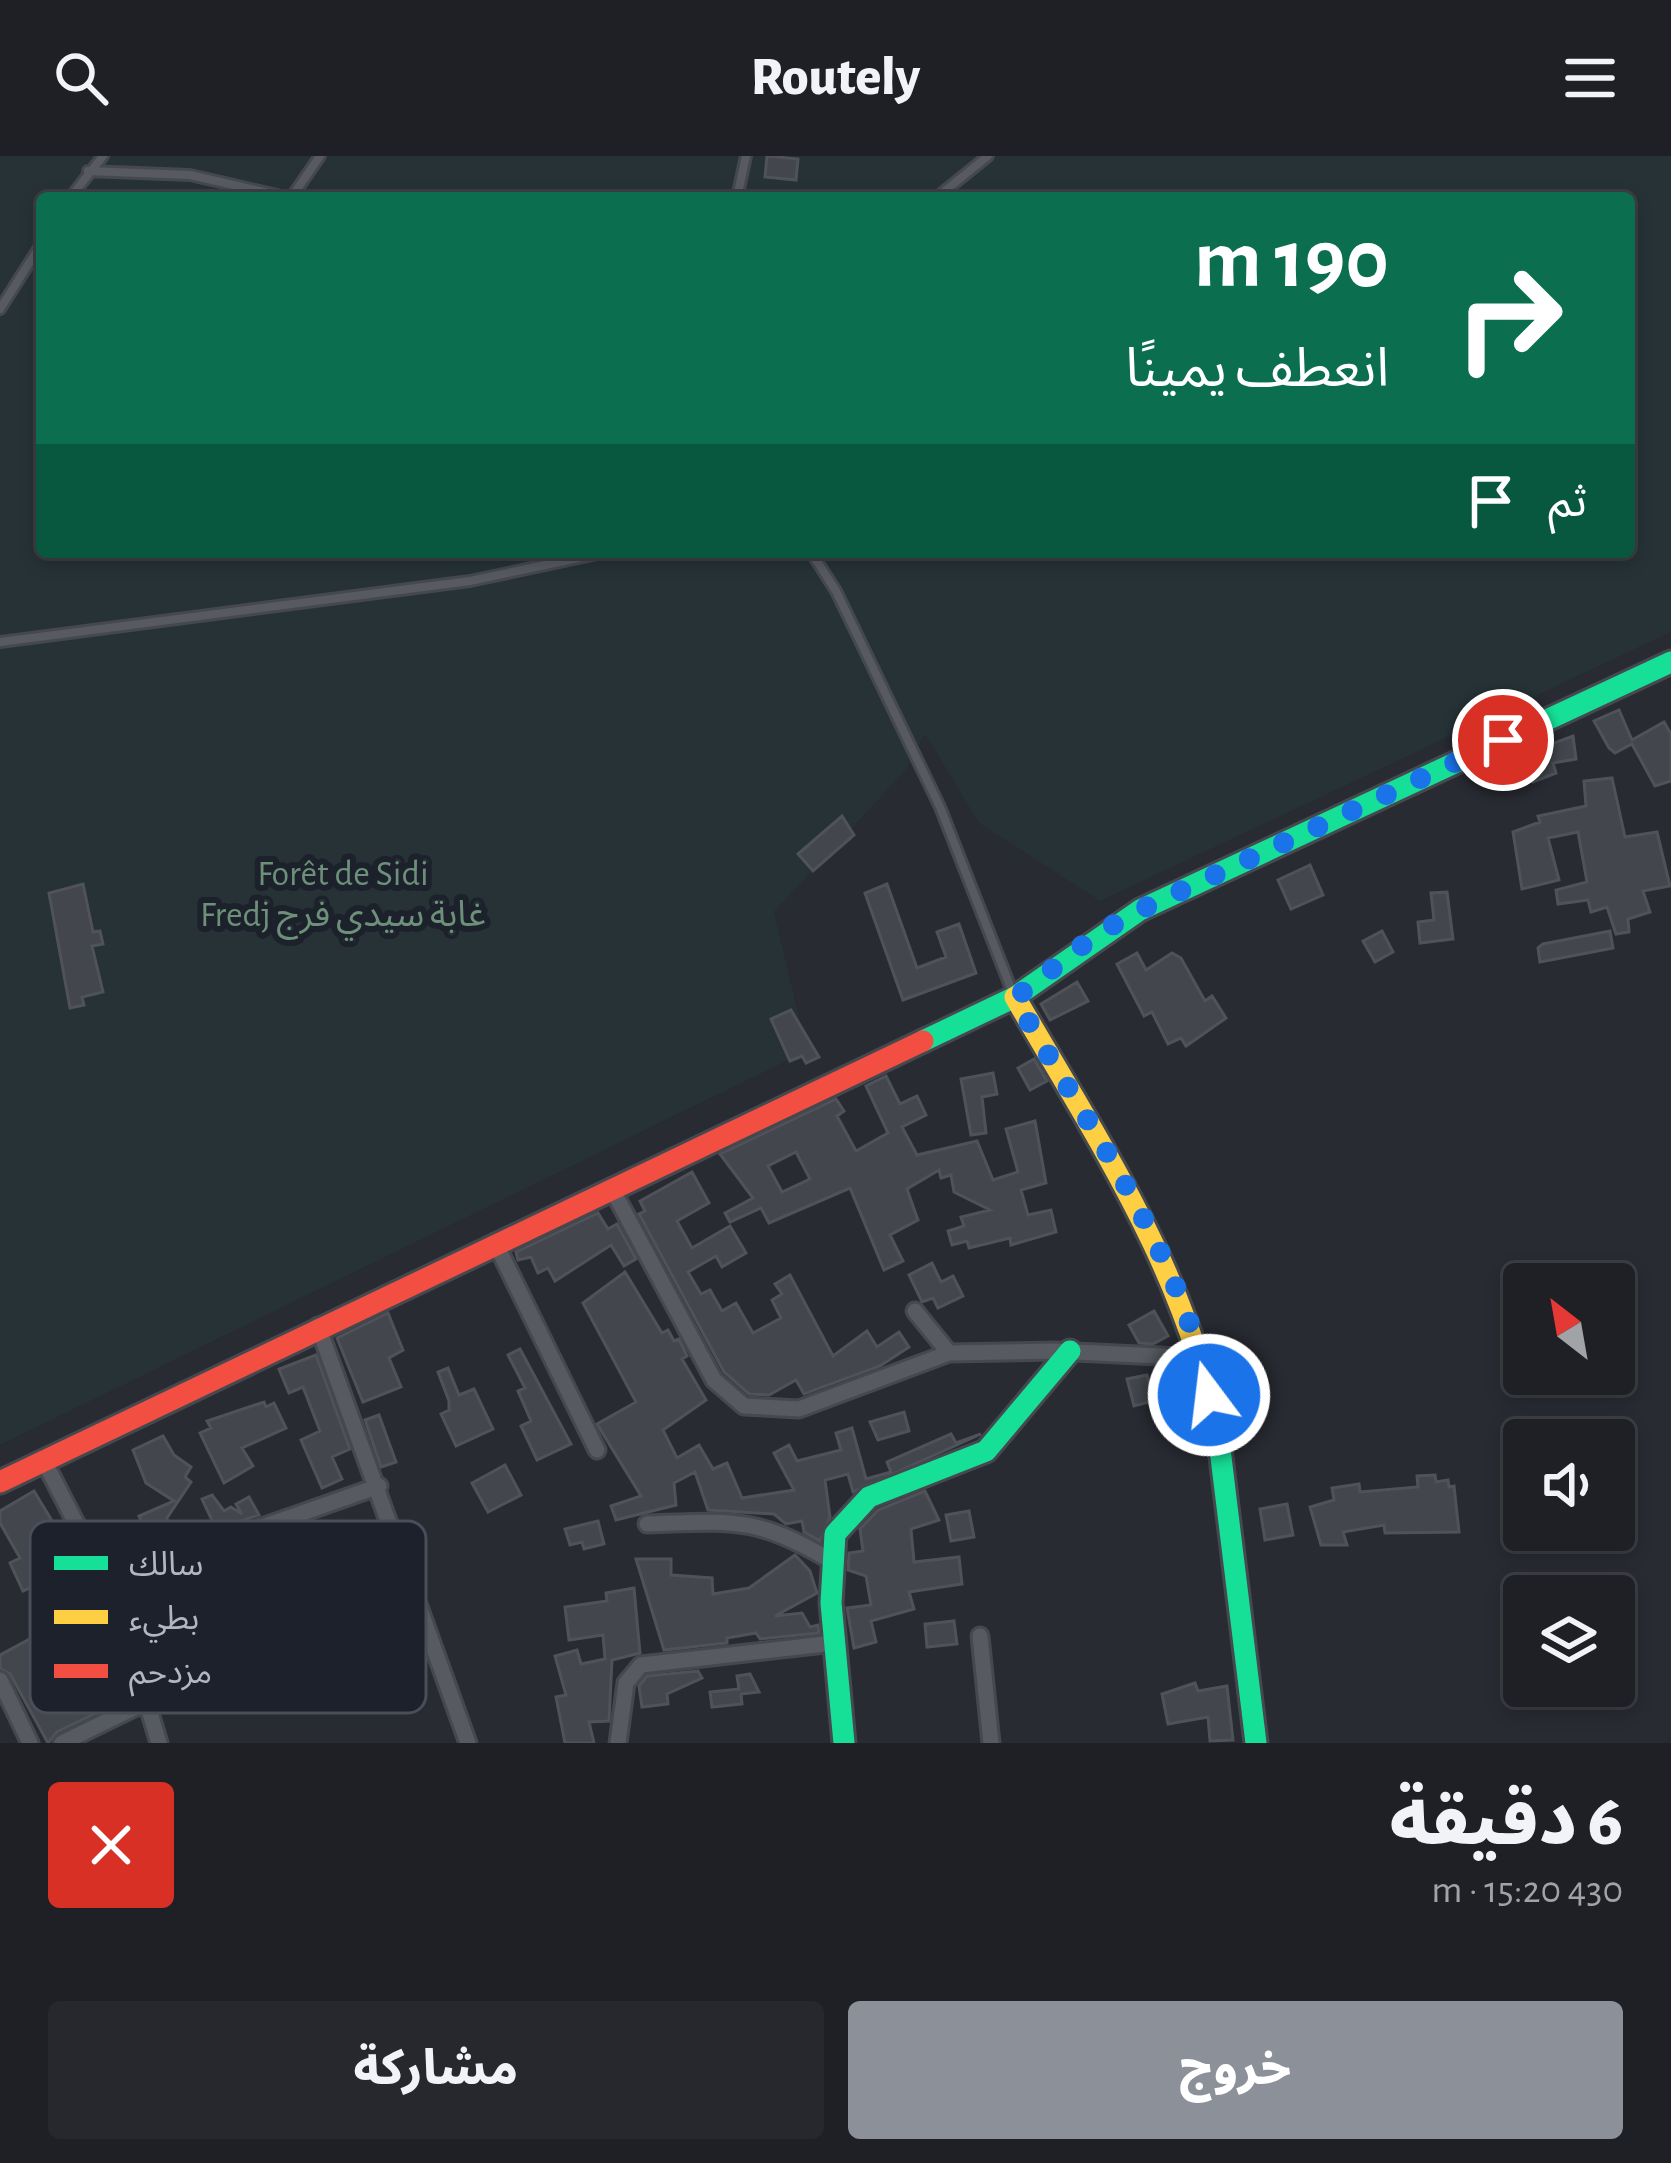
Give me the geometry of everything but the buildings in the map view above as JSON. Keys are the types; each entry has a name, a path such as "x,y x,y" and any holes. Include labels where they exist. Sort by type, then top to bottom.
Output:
{"street":[{"path":"0,1482 610,1186 1015,998 1097,934 1140,910 1671,662"},
{"path":"1015,998 1154,1243 1202,1358 1230,1503 1256,1743"},
{"path":"610,1186 714,1380 744,1406 800,1409 949,1353 1070,1351 1202,1358"},
{"path":"495,1242 597,1450"},
{"path":"915,1311 949,1353"},
{"path":"318,1326 392,1521"},
{"path":"844,1743 835,1643 835,1534 869,1496 986,1451 1070,1351"},
{"path":"44,1460 75,1521"},
{"path":"280,1521 380,1486"},
{"path":"646,1524 725,1522 778,1529 833,1562"},
{"path":"426,1620 468,1743"},
{"path":"980,1636 991,1743"},
{"path":"618,1743 626,1683 641,1665 835,1643"},
{"path":"0,1680 30,1743"},
{"path":"62,1743 123,1713"},
{"path":"149,1713 159,1743"}],"lane":[{"path":"74,192 103,156"},
{"path":"295,192 320,156"},
{"path":"738,192 746,156"},
{"path":"943,192 988,156"},
{"path":"88,171 190,176 263,192"},
{"path":"0,309 36,252"},
{"path":"0,642 470,580 578,558"},
{"path":"815,558 836,591 940,807 1015,998"}],"green space":[{"name":"Forêt de Sidi Fredj غابة سيدي فرج","path":"0,156 1671,156 1671,632 1100,901 979,823 925,734 906,770 774,912 807,1051 0,1445"}],"traffic: fast":[{"path":"923,1041 1015,997 1140,910 1671,662"},
{"path":"844,1743 831,1603 835,1534 869,1497 986,1451 1070,1351"},
{"path":"1219,1441 1256,1743"}],"traffic: slow":[{"path":"1015,997 1108,1157 1163,1266 1205,1380 1219,1441"}],"traffic: jam":[{"path":"0,1482 923,1041"}],"route":[{"path":"1209,1395 1202,1358 1154,1243 1015,998 1097,934 1140,910 1503,740"}]}
